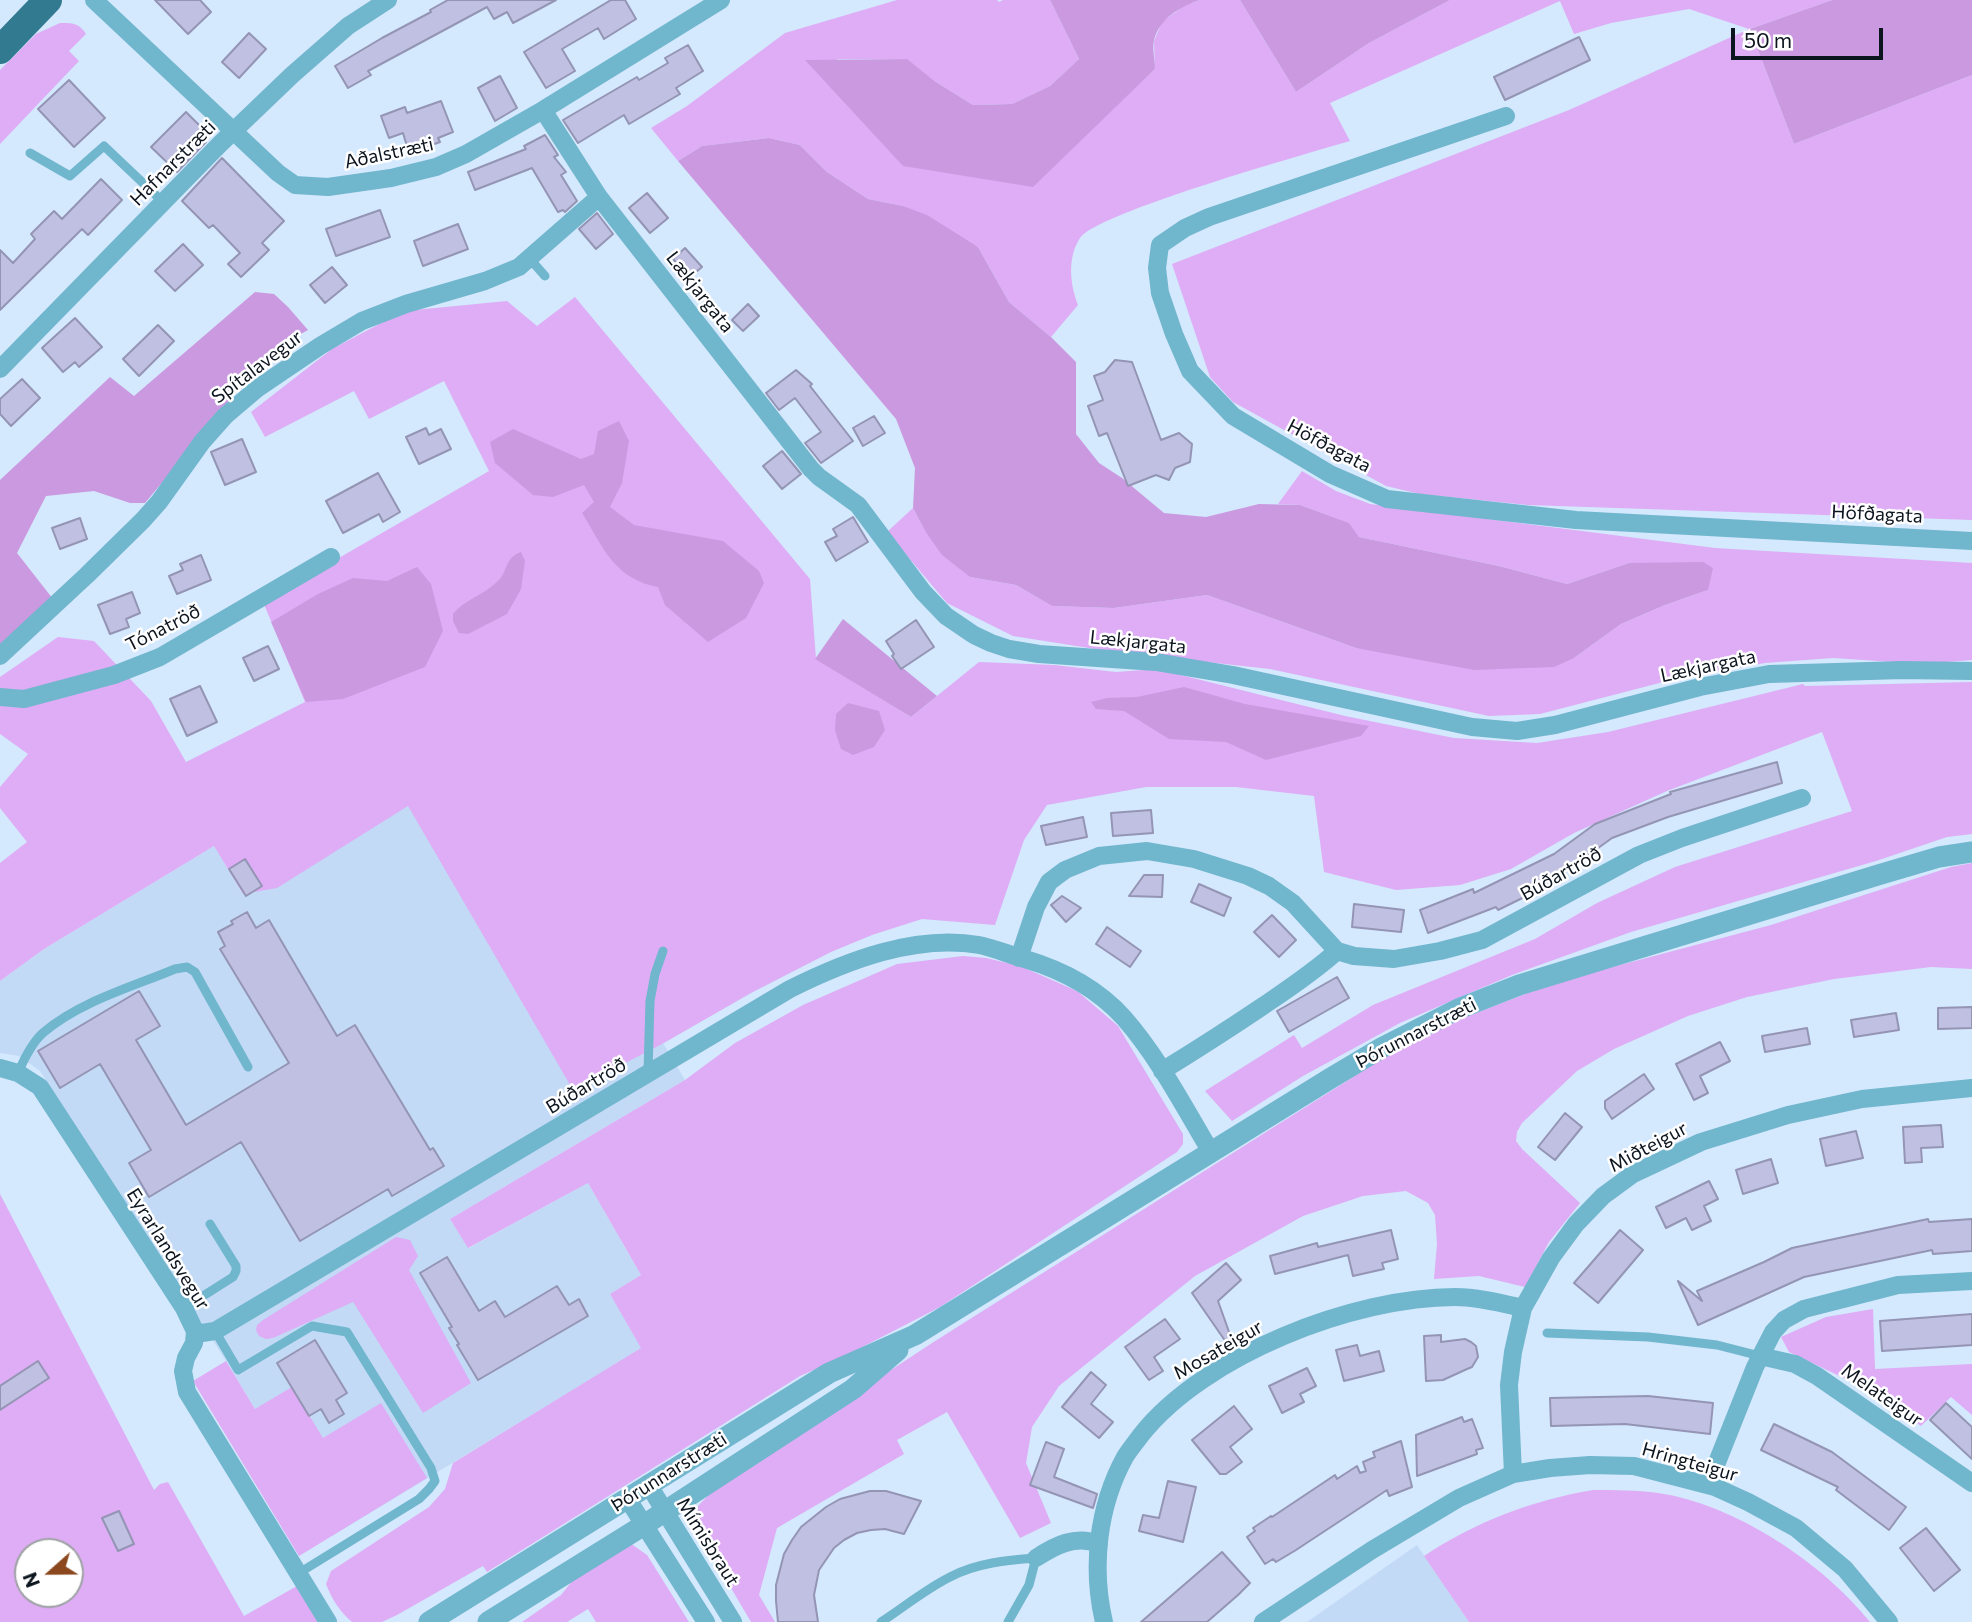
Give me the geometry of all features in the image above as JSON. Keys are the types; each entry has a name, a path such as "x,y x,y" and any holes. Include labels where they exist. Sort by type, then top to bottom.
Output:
{"highway":[{"path":"0,50 48,0"}],"street":[{"name":"Aðalstræti","path":"94,0 235,130 266,163 295,185 328,187 391,178 436,167 466,153 543,110 721,0"},
{"name":"Hafnarstræti","path":"0,369 296,71 348,26 388,0"},
{"name":"Lækjargata","path":"543,110 599,197 811,468 819,477 858,505 923,592 946,616 991,643 1039,654 1156,662 1472,727 1517,731 1555,725 1700,687 1769,674 1972,671"},
{"name":"Höfðagata","path":"1506,116 1209,217 1185,228 1160,245 1157,268 1160,293 1190,371 1233,416 1330,474 1387,499 1576,520 1972,541"},
{"name":"Spítalavegur","path":"0,656 143,520 202,442 225,416 258,388 362,321 406,304 506,274 530,259 599,197"},
{"name":"Tónatröð","path":"0,697 24,699 114,675 160,657 331,556"},
{"name":"Búðartröð","path":"1337,951 1354,956 1394,959 1482,940 1639,855 1802,798"},
{"path":"1019,958 1036,907 1049,882 1065,870 1099,856 1147,851 1194,859 1248,876 1293,902 1337,951 1286,991 1162,1071"},
{"name":"Þórunnarstræti","path":"429,1622 829,1373 915,1335 1352,1065 1458,1009 1519,985 1878,874 1972,852"},
{"name":"Búðartröð","path":"195,1332 215,1331 790,989 826,971 859,959 915,945 979,945 1045,965 1091,988 1123,1017 1154,1058 1212,1152"},
{"name":"Eyrarlandsvegur","path":"9,1070 40,1087 184,1308 195,1332 194,1343 183,1371 187,1392 328,1622"},
{"name":"Miðteigur","path":"1513,1474 1509,1385 1523,1308 1551,1258 1576,1224 1603,1196 1633,1174 1666,1157 1701,1142 1788,1115 1862,1099 1972,1088"},
{"path":"1708,1485 1760,1356 1773,1332 1784,1320 1804,1309 1898,1285 1972,1281"},
{"name":"Mosateigur","path":"1104,1622 1099,1604 1099,1544 1101,1522 1111,1489 1126,1455 1151,1422 1180,1395 1218,1370 1296,1330 1351,1312 1457,1297 1523,1308"},
{"name":"Þórunnarstræti","path":"488,1622 644,1525 853,1389 915,1335"},
{"name":"Melateigur","path":"1760,1356 1795,1364 1817,1376 1972,1483"},
{"name":"Hringteigur","path":"1263,1622 1372,1549 1459,1498 1513,1474 1590,1465 1634,1466 1708,1485 1748,1502 1796,1528 1845,1569 1889,1622"},
{"name":"Mímisbraut","path":"648,1485 733,1622"},
{"path":"627,1498 706,1622"},
{"path":"1036,1558 1057,1545 1089,1540 1099,1544"}],"lane":[{"path":"30,153 70,176 104,146 163,202"},
{"path":"530,259 545,276"},
{"path":"648,1073 650,1000 663,951"},
{"path":"9,1070 25,1057 43,1034 78,1010 175,969 187,967 195,972 248,1067"},
{"path":"184,1308 233,1276 236,1271 236,1266 210,1224"},
{"path":"215,1331 238,1370 312,1326 347,1332 431,1468 435,1481 419,1499 299,1573"},
{"name":"Melateigur","path":"1547,1333 1648,1337 1717,1345 1760,1356"},
{"path":"881,1622 952,1576 979,1566 1036,1558 1029,1585 1008,1622"}],"shaded area":[{"path":"897,0 1050,0 1079,59 1050,86 1012,104 973,105 906,59 837,59 903,166 1103,118 1155,69 1154,41 1162,22 1184,6 1200,0 1240,0 1296,92 1369,43 1450,0 1832,0 1750,29 1794,144 1972,75 1972,520 1528,505 1420,494 1386,486 1233,402 1210,377 1172,264 1569,110 1749,29 1689,9 1611,23 1574,34 1560,1 1330,103 1350,141 1162,199 1095,227 1080,238 1073,254 1072,280 1078,305 1051,337 1009,302 978,247 903,206 868,199 827,172 800,145 769,138 702,146 678,161 651,128 687,106 785,33"},
{"path":"1050,0 1200,0 1178,10 1161,25 1154,40 1155,69 1033,187 903,166 805,60 907,59 936,82 973,105 1012,104 1050,86 1079,59"},
{"path":"1240,0 1450,0 1369,43 1296,92"},
{"path":"1832,0 1972,0 1972,75 1794,144 1750,29"},
{"path":"60,23 75,24 86,34 69,51 79,61 0,144 0,70 36,34"},
{"path":"769,138 800,145 827,172 868,199 903,206 927,215 978,247 1009,302 1076,362 1076,434 1099,463 1122,478 1164,513 1206,517 1259,504 1300,505 1349,523 1359,537 1499,566 1567,584 1629,563 1703,562 1713,568 1708,590 1621,624 1574,658 1554,667 1474,670 1356,648 1207,595 1114,608 1052,606 1016,585 970,577 942,555 913,508 915,468 896,419 678,161 702,146"},
{"path":"255,292 274,294 308,330 279,346 240,386 145,503 130,503 94,491 46,496 17,553 53,599 0,647 0,480 110,377 134,396"},
{"path":"575,297 810,579 816,659 911,717 979,662 1054,665 1116,672 1157,669 1345,716 1454,738 1537,743 1608,732 1803,684 1972,682 1972,834 1947,837 1876,861 1631,932 1512,975 1400,1023 1303,1076 1232,1121 1205,1091 1294,1035 1302,1048 1373,1005 1535,939 1597,903 1675,867 1852,811 1822,732 1667,791 1574,833 1511,869 1460,885 1396,890 1324,872 1314,796 1236,787 1146,787 1047,805 1024,840 995,925 922,919 872,935 831,952 751,993 662,1044 573,1090 408,806 277,888 243,894 214,846 44,949 0,981 0,863 27,842 0,808 0,787 28,754 0,734 0,677 58,637 94,641 151,701 186,762 305,702 263,602 489,471 444,381 369,419 354,391 265,437 251,412 332,349 404,311 507,301 537,326"},
{"path":"619,421 629,441 622,483 610,507 634,525 723,541 759,571 764,583 746,618 708,642 665,605 658,587 631,577 611,560 582,513 594,502 584,485 553,497 533,495 495,463 490,442 513,429 581,459 594,454 598,431"},
{"path":"1302,471 1336,491 1370,504 1715,548 1972,563 1972,660 1923,664 1833,658 1765,663 1671,680 1540,714 1489,716 1270,669 1108,651 1013,636 947,603 887,532 913,508 925,531 970,577 1016,585 1052,606 1114,608 1207,595 1356,648 1574,658 1621,624 1708,590 1629,563 1567,584 1499,566 1359,537 1348,523 1300,505 1278,504"},
{"path":"521,552 525,561 521,589 507,614 468,634 459,633 453,621 453,614 463,604 498,581 509,561"},
{"path":"417,567 431,584 443,631 425,667 343,699 306,702 271,622 318,594 353,578 387,581"},
{"path":"843,619 937,696 911,717 815,659"},
{"path":"1184,687 1245,704 1369,726 1361,736 1266,760 1226,742 1169,739 1124,711 1096,709 1091,702 1107,698 1137,697"},
{"path":"848,703 879,711 885,730 874,747 853,755 841,749 835,730 836,714"},
{"path":"408,806 751,993 663,1043 685,1080 450,1219 469,1248 588,1183 641,1275 610,1294 642,1348 332,1536 226,1361 40,1071 19,1056 0,1053 0,981 44,949 214,846 243,894"},
{"path":"1972,863 1972,969 1931,967 1834,979 1747,997 1688,1016 1614,1049 1577,1071 1522,1123 1516,1141 1580,1203 1549,1242 1525,1287 1479,1276 1434,1279 1437,1244 1435,1215 1428,1203 1406,1191 1363,1196 1303,1216 1195,1276 1059,1386 1032,1427 1026,1463 1051,1523 1020,1538 947,1412 897,1440 904,1454 777,1528 759,1595 775,1622 751,1622 697,1530 698,1506 720,1483 932,1343 1388,1055 1453,1022 1556,982 1771,925 1951,867"},
{"path":"963,956 1020,966 1077,991 1118,1026 1183,1134 1183,1144 1177,1152 940,1307 800,1376 487,1572 483,1566 382,1622 352,1622 347,1618 326,1584 331,1571 429,1507 445,1489 453,1463 641,1348 610,1294 641,1275 588,1183 468,1248 450,1219 685,1080 735,1043 803,1005 897,964"},
{"path":"0,1194 154,1490 160,1484 168,1482 244,1616 297,1586 318,1622 0,1622"},
{"path":"396,1237 410,1240 418,1256 409,1270 471,1383 423,1413 353,1302 273,1338 259,1336 256,1330 263,1320"},
{"path":"1873,1309 1875,1369 1972,1364 1972,1415 1951,1397 1921,1426 1871,1391 1789,1352 1781,1337 1826,1317"},
{"path":"226,1361 255,1409 292,1387 323,1438 381,1403 427,1478 299,1556 193,1381"},
{"path":"1593,1490 1658,1493 1687,1499 1746,1523 1802,1558 1827,1578 1870,1622 1469,1622 1424,1556 1463,1533 1505,1514 1548,1500"},
{"path":"630,1543 647,1555 689,1622 596,1622 588,1609 567,1622 522,1622 561,1595 577,1575"},
{"path":"1417,1545 1469,1622 1307,1622"}],"building":[{"path":"155,0 200,0 211,12 188,34"},
{"path":"448,0 556,0 513,23 507,12 494,19 487,7 368,71 371,75 348,88 335,66"},
{"path":"611,0 625,0 636,19 604,39 598,28 562,49 575,71 546,88 524,52"},
{"path":"249,33 266,49 239,78 222,62"},
{"path":"1579,37 1590,60 1505,100 1494,77"},
{"path":"688,45 703,71 676,88 680,94 629,124 624,115 578,143 563,120 637,77 639,80 668,63 665,58"},
{"path":"500,76 517,108 495,121 478,88"},
{"path":"69,80 105,118 74,147 38,109"},
{"path":"441,101 453,132 438,138 440,142 409,153 403,133 389,138 381,116 405,107 407,113"},
{"path":"186,112 209,135 206,142 177,172 151,147"},
{"path":"545,135 558,155 554,157 566,172 561,175 577,201 565,212 558,212 532,168 475,190 468,172 526,149 524,146"},
{"path":"222,158 284,221 262,243 269,250 241,277 228,264 240,253 213,225 209,228 182,201"},
{"path":"101,179 122,200 88,235 82,229 0,310 0,250 13,263 35,239 31,234 54,211 62,219"},
{"path":"647,193 668,218 650,233 629,208"},
{"path":"380,210 390,237 336,256 326,229"},
{"path":"597,213 613,234 596,249 579,229"},
{"path":"458,224 468,249 423,266 414,241"},
{"path":"183,244 203,265 175,291 155,271"},
{"path":"685,248 702,267 689,278 673,259"},
{"path":"332,267 347,285 325,303 310,285"},
{"path":"748,304 759,316 743,331 732,320"},
{"path":"75,318 102,347 79,367 75,362 63,372 42,348"},
{"path":"158,325 174,341 139,376 123,359"},
{"path":"1115,360 1132,362 1161,440 1179,433 1192,444 1190,462 1175,468 1169,480 1156,475 1128,486 1107,433 1099,436 1088,406 1103,400 1094,376 1105,372"},
{"path":"796,370 812,384 810,386 853,441 821,463 805,443 821,432 795,398 779,410 766,393"},
{"path":"22,379 40,398 11,426 0,414 0,399"},
{"path":"874,416 885,433 863,446 853,428"},
{"path":"426,428 429,435 441,429 451,449 419,464 406,437"},
{"path":"242,439 256,472 225,485 211,452"},
{"path":"782,451 801,474 782,489 763,466"},
{"path":"378,473 400,512 383,522 379,514 343,533 326,501"},
{"path":"853,517 868,542 836,561 825,542 837,536 833,529"},
{"path":"80,518 87,539 60,549 52,528"},
{"path":"201,555 211,580 177,594 169,576 183,570 180,564"},
{"path":"132,592 140,613 126,619 129,627 110,634 98,605"},
{"path":"916,620 934,647 901,669 886,641"},
{"path":"268,646 279,669 254,681 243,658"},
{"path":"200,686 217,722 187,736 170,699"},
{"path":"1777,762 1782,783 1668,817 1612,838 1554,880 1555,882 1498,910 1496,907 1428,933 1420,910 1473,889 1474,893 1554,854 1595,824 1671,794 1670,792"},
{"path":"1151,810 1153,833 1113,836 1111,813"},
{"path":"1083,817 1087,837 1046,845 1041,826"},
{"path":"245,859 262,886 246,896 229,869"},
{"path":"1144,875 1163,875 1162,897 1129,896"},
{"path":"1199,884 1231,898 1224,916 1191,902"},
{"path":"1062,896 1081,908 1066,922 1051,905"},
{"path":"1354,904 1404,910 1401,932 1352,927"},
{"path":"247,912 256,928 269,920 337,1036 355,1025 430,1150 433,1148 444,1166 392,1196 388,1189 300,1241 241,1142 149,1197 129,1163 151,1150 100,1064 60,1088 38,1051 139,991 160,1026 136,1040 186,1125 289,1063 220,949 225,946 218,932"},
{"path":"1272,915 1296,940 1279,957 1254,932"},
{"path":"1107,927 1141,951 1130,967 1096,944"},
{"path":"1337,977 1349,998 1289,1032 1277,1011"},
{"path":"1972,1007 1972,1028 1938,1029 1938,1008"},
{"path":"1896,1013 1899,1030 1854,1037 1851,1020"},
{"path":"1807,1028 1810,1044 1765,1052 1762,1036"},
{"path":"1720,1042 1730,1061 1700,1076 1708,1093 1694,1100 1676,1064"},
{"path":"1644,1074 1654,1089 1612,1119 1605,1108 1605,1101"},
{"path":"1565,1113 1582,1127 1555,1160 1538,1147"},
{"path":"1941,1125 1943,1147 1921,1148 1922,1162 1905,1163 1903,1127"},
{"path":"1856,1131 1863,1158 1826,1166 1820,1139"},
{"path":"1771,1159 1778,1183 1743,1194 1736,1170"},
{"path":"1709,1181 1718,1199 1704,1206 1711,1221 1692,1230 1686,1218 1666,1228 1656,1207"},
{"path":"1928,1219 1929,1222 1972,1219 1972,1251 1933,1254 1932,1250 1804,1277 1698,1325 1678,1281 1702,1301 1697,1291 1792,1248"},
{"path":"1391,1230 1398,1259 1382,1263 1384,1269 1353,1276 1348,1255 1275,1274 1270,1256 1317,1243 1318,1247"},
{"path":"1620,1230 1643,1250 1598,1303 1574,1283"},
{"path":"447,1257 479,1311 495,1301 505,1317 557,1286 569,1305 579,1299 588,1316 478,1380 457,1345 459,1344 449,1328 452,1327 420,1273"},
{"path":"1226,1263 1241,1280 1218,1301 1233,1343 1228,1345 1192,1293"},
{"path":"1972,1314 1972,1345 1882,1351 1880,1321"},
{"path":"1165,1319 1180,1339 1154,1357 1163,1371 1149,1380 1125,1347"},
{"path":"1441,1335 1441,1342 1465,1339 1471,1342 1476,1346 1478,1357 1472,1367 1443,1380 1426,1381 1424,1336"},
{"path":"315,1340 347,1393 336,1400 344,1414 329,1423 321,1409 309,1416 277,1363"},
{"path":"1357,1345 1360,1356 1379,1351 1384,1371 1344,1381 1336,1350"},
{"path":"38,1361 49,1378 0,1410 0,1386"},
{"path":"1307,1368 1316,1386 1300,1394 1304,1402 1282,1413 1269,1386"},
{"path":"1091,1372 1106,1385 1091,1404 1113,1422 1099,1438 1062,1407"},
{"path":"1648,1396 1713,1403 1710,1434 1625,1424 1551,1426 1550,1398"},
{"path":"1946,1403 1972,1427 1972,1459 1930,1420"},
{"path":"1234,1406 1252,1429 1230,1447 1242,1462 1226,1474 1220,1474 1192,1440"},
{"path":"1462,1417 1464,1422 1472,1419 1483,1448 1476,1450 1477,1454 1417,1476 1416,1435"},
{"path":"1774,1424 1832,1452 1906,1507 1889,1530 1836,1490 1838,1487 1761,1450"},
{"path":"1401,1441 1412,1487 1389,1496 1387,1490 1296,1550 1276,1562 1273,1559 1265,1564 1247,1537 1255,1531 1253,1528 1335,1475 1337,1479 1357,1466 1360,1473 1366,1471 1363,1462 1375,1457 1373,1452"},
{"path":"1046,1442 1064,1449 1054,1477 1097,1494 1093,1508 1030,1485"},
{"path":"1168,1481 1196,1487 1183,1542 1139,1531 1143,1515 1159,1518"},
{"path":"870,1491 886,1491 921,1501 904,1534 885,1529 871,1530 844,1540 834,1548 819,1570 814,1595 818,1622 778,1622 776,1585 784,1554 801,1527 840,1499"},
{"path":"119,1511 134,1544 118,1551 102,1518"},
{"path":"1926,1528 1960,1570 1934,1591 1900,1548"},
{"path":"1222,1552 1250,1583 1207,1622 1141,1622"}]}
